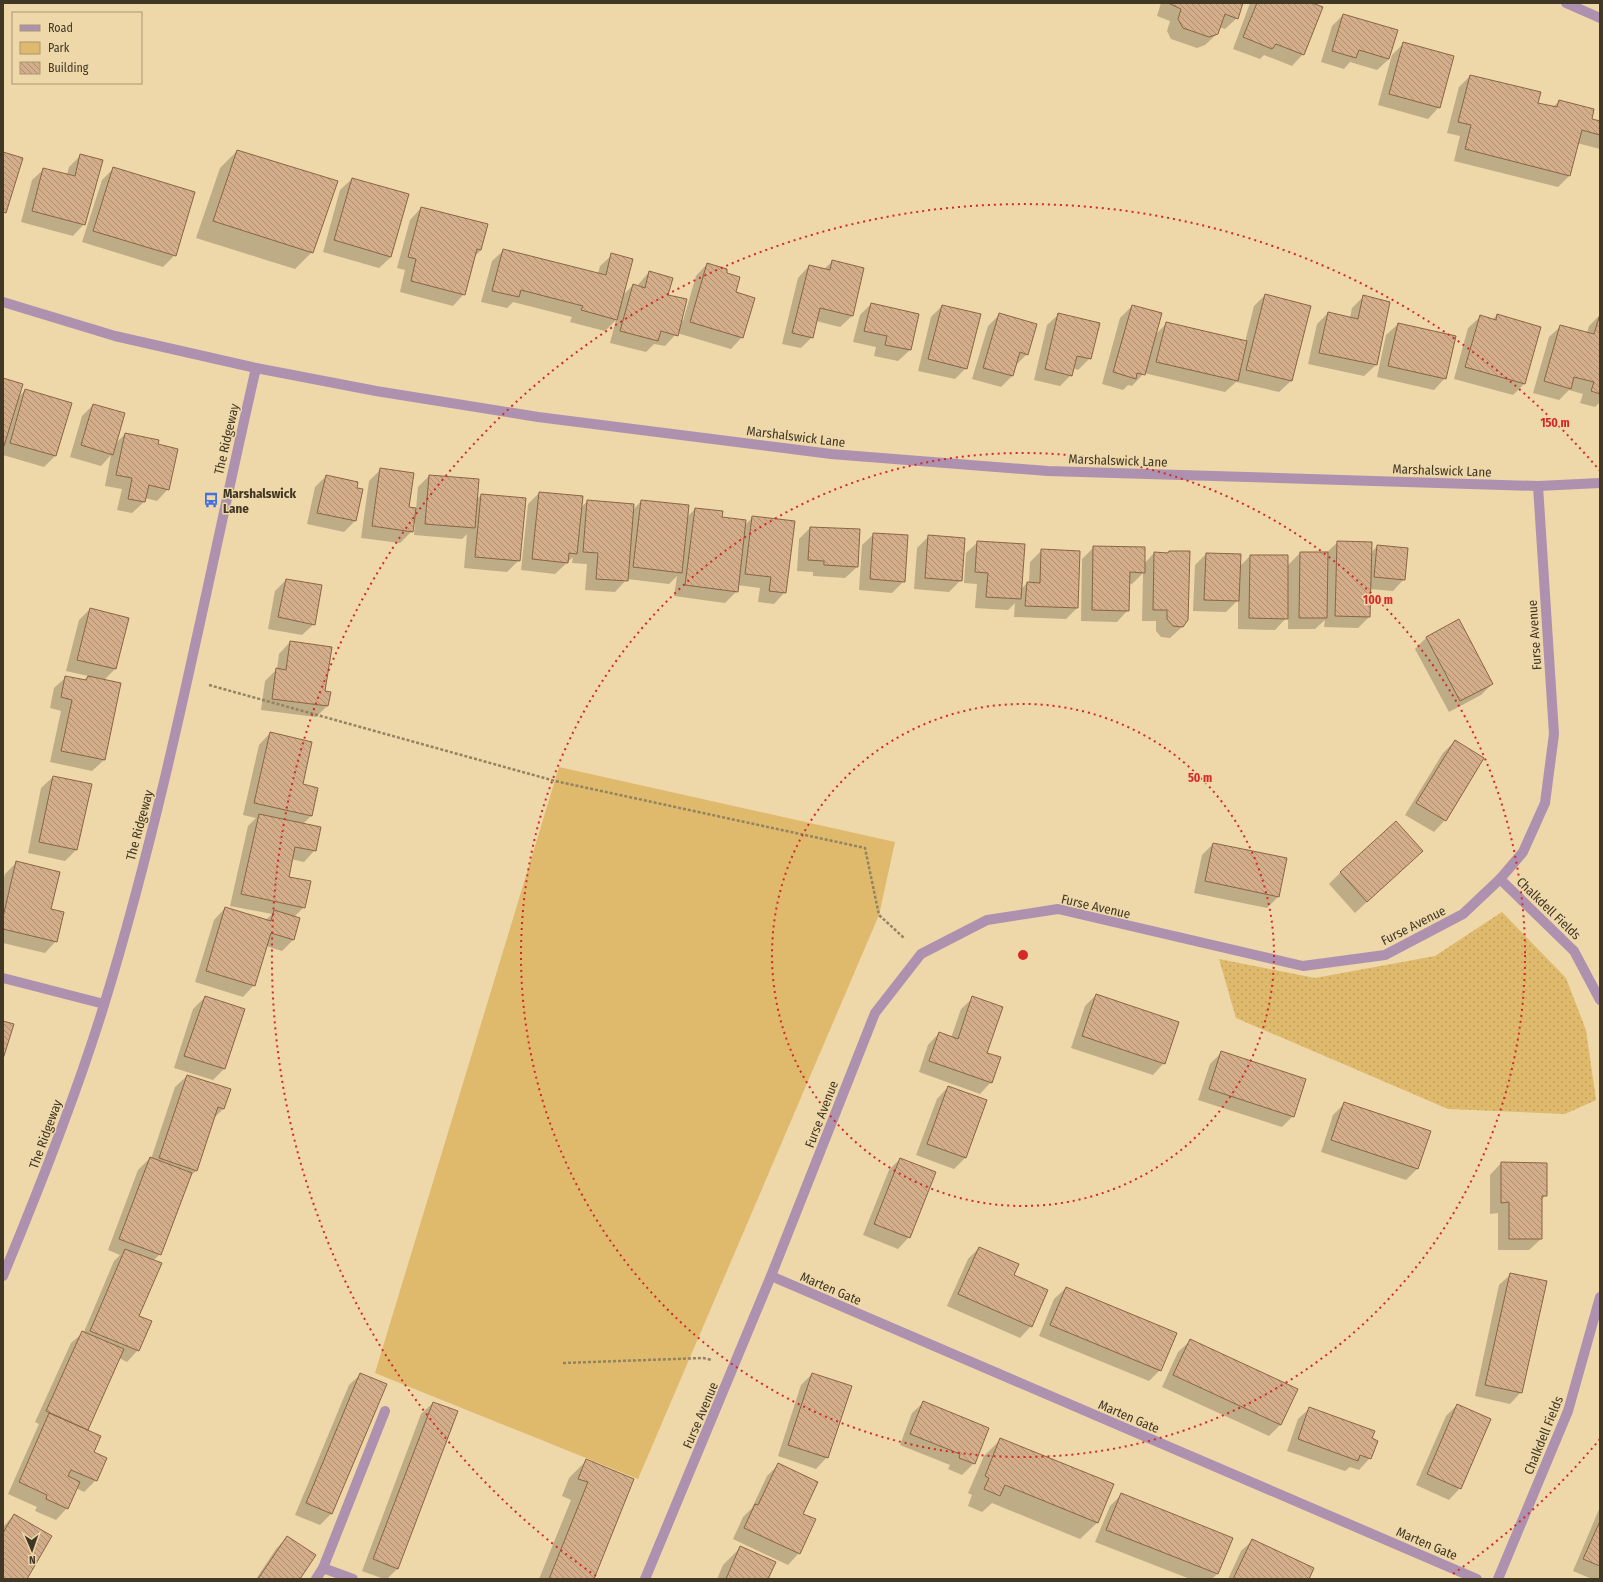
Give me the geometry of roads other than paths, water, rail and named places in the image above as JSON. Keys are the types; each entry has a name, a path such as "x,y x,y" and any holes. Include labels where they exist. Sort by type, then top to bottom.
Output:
{"street":[{"path":"1566,3 1600,18"},
{"name":"Marshalswick Lane","path":"3,302 115,336 256,368 376,391 538,417 831,454 1048,471 1538,486 1600,483"},
{"name":"The Ridgeway","path":"3,1276 32,1206 83,1068 104,1004 156,816 256,368"},
{"name":"Furse Avenue","path":"645,1579 771,1276 874,1013 921,954 987,920 1058,909 1304,966 1385,955 1463,914 1500,879 1523,852 1545,803 1554,734 1538,486"},
{"name":"Chalkdell Fields","path":"1500,879 1574,951 1600,1000"},
{"path":"3,978 104,1004"},
{"name":"Marten Gate","path":"771,1276 1477,1579"},
{"name":"Chalkdell Fields","path":"1498,1579 1568,1411 1600,1297"},
{"path":"316,1579 323,1568 385,1411"},
{"path":"323,1568 353,1579"}],"place":[{"name":"Marshalswick Lane","path":"211,500"}]}
